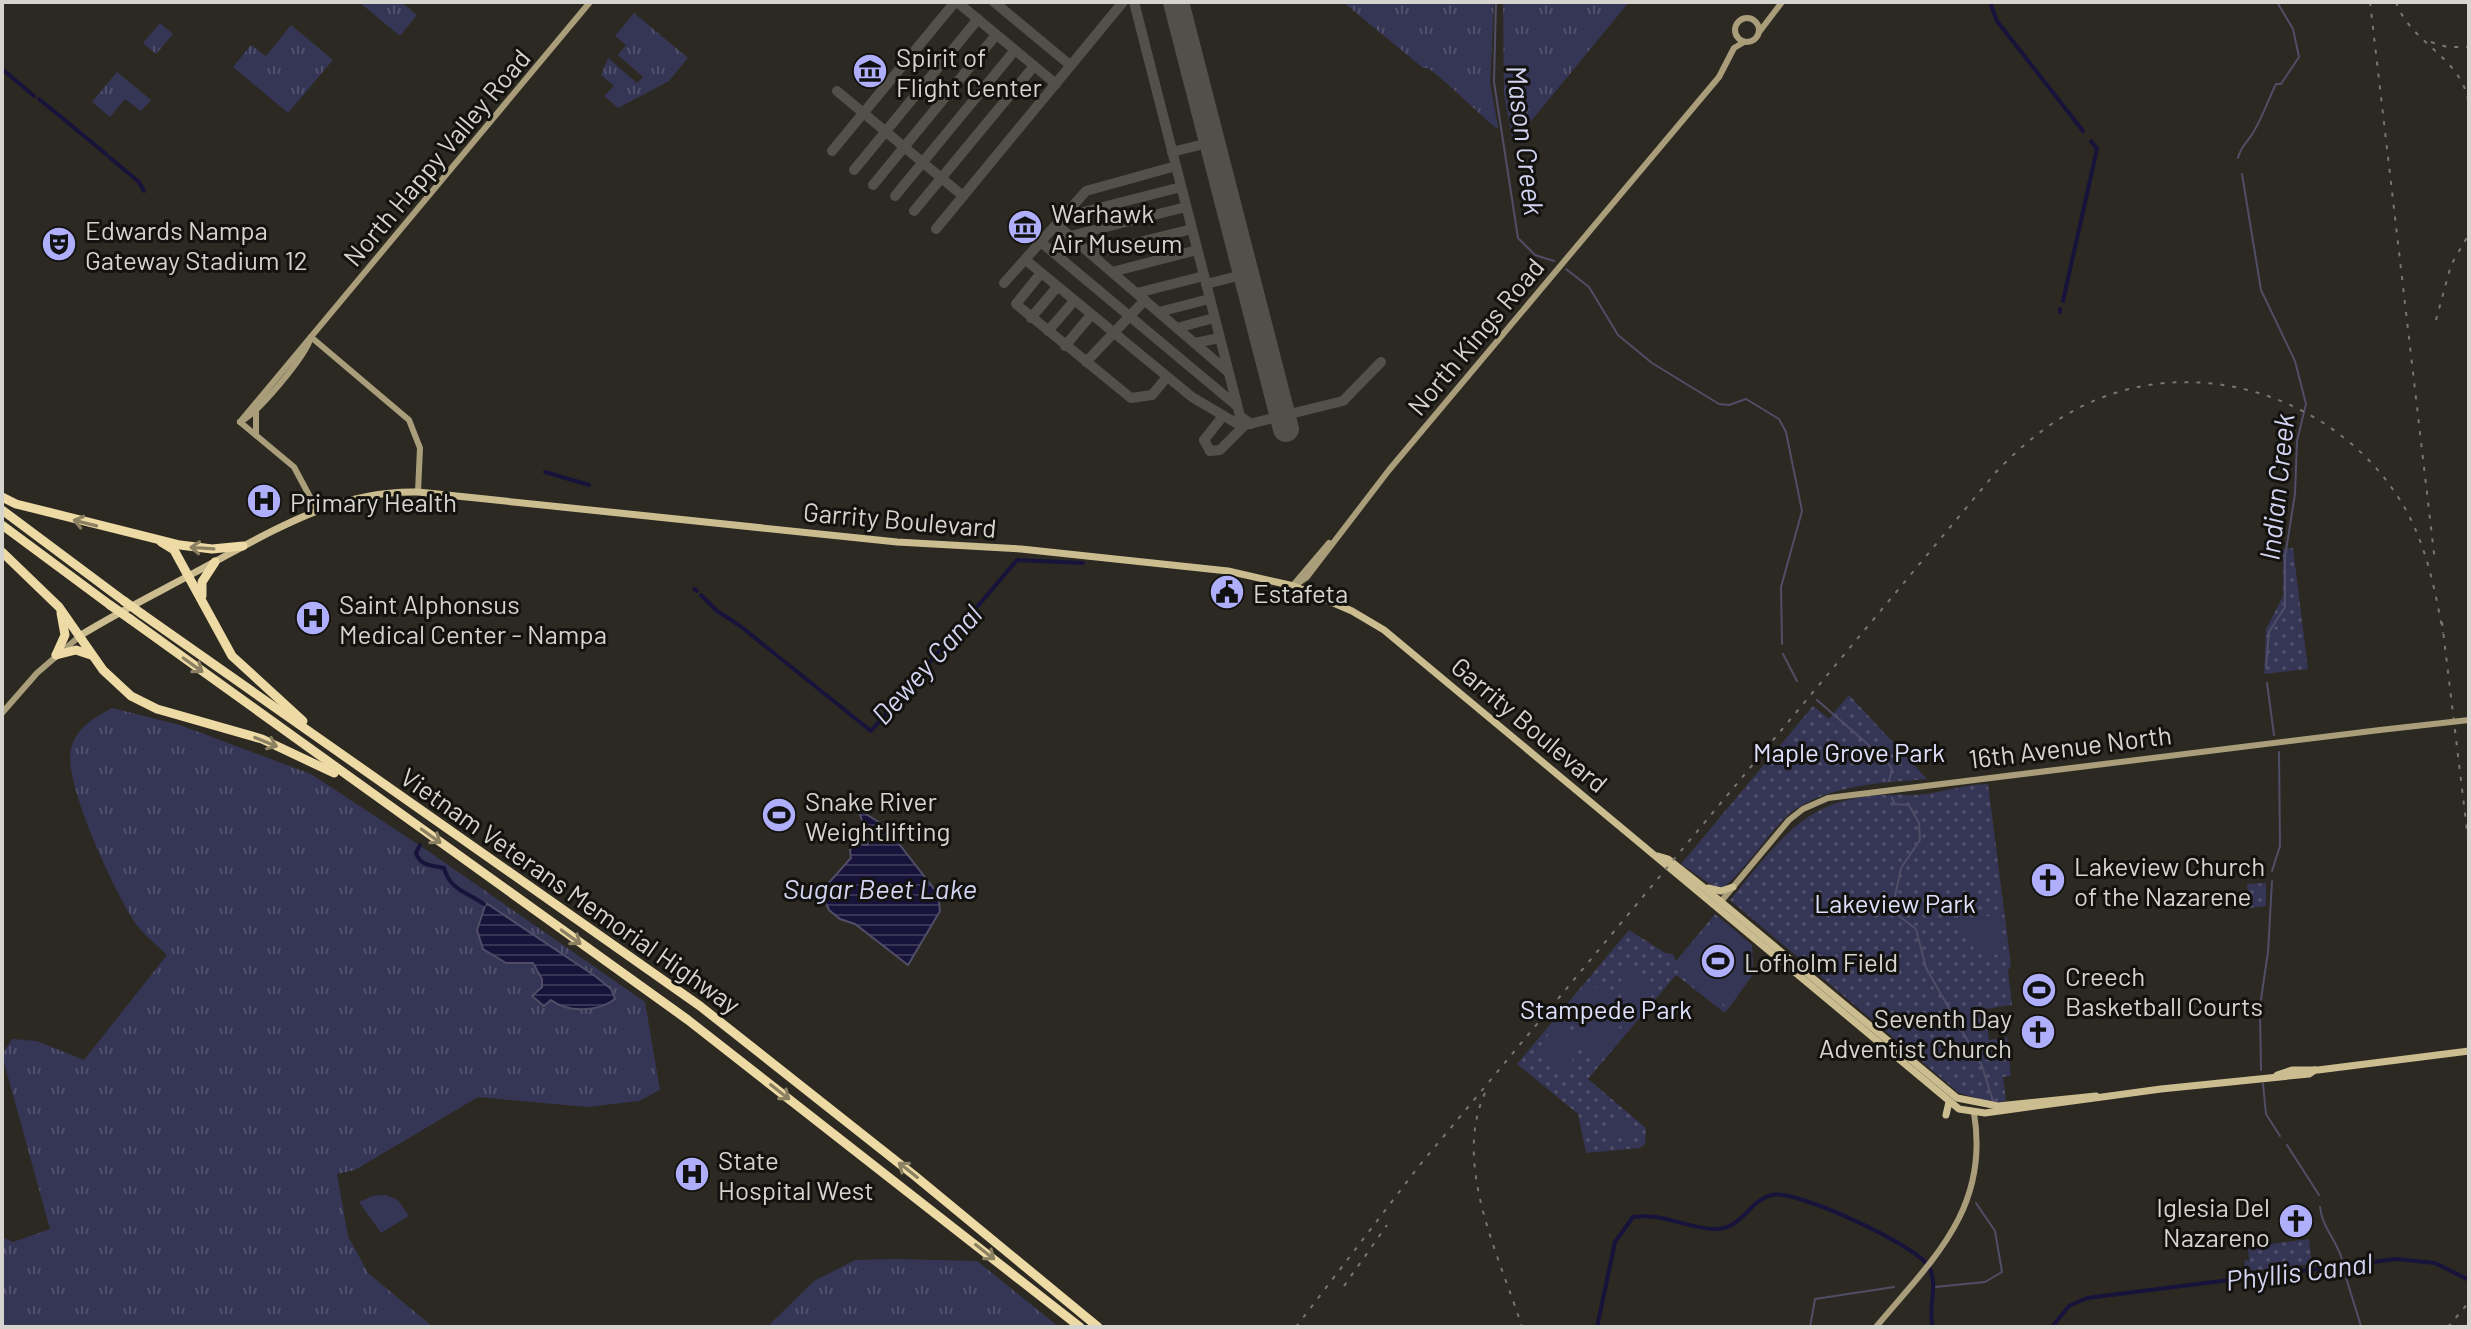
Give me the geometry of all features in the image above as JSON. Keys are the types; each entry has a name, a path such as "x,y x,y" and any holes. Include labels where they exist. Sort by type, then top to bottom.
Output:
{"highway":[{"path":"2,497 16,504 161,542 202,549 243,546"},
{"name":"Vietnam Veterans Memorial Highway","path":"2,510 142,614 700,1006 915,1176 1098,1327"},
{"name":"Vietnam Veterans Memorial Highway","path":"2,525 688,1020 1080,1327"},
{"path":"161,542 174,550 220,638 244,670 345,757"},
{"path":"2,552 59,607 121,690 140,702 262,739 319,764 368,791"},
{"path":"205,607 202,582 215,562"},
{"path":"56,655 66,632 59,607"},
{"path":"56,655 81,650 96,660"}],"main road":[{"name":"North Happy Valley Road","path":"240,422 590,2"},
{"path":"1779,2 1753,41 1744,42 1735,33 1739,22 1766,15 1779,2"},
{"path":"1752,19 1760,31"},
{"name":"North Kings Road","path":"1709,87 1735,33"},
{"name":"North Kings Road","path":"1294,586 1307,577 1335,538 1722,73 1734,48 1744,42"},
{"name":"North Happy Valley Road","path":"240,422 257,408 309,345 311,337"},
{"path":"311,337 409,420 420,448 418,492"},
{"path":"256,435 254,422 257,408"},
{"path":"240,422 294,467 317,510"},
{"name":"Garrity Boulevard","path":"81,635 243,546 317,510 366,494 418,492 897,542 1125,559 1228,571 1294,586 1352,611 1384,630 1658,856 1664,865 1718,905 1953,1100 1974,1113"},
{"path":"2,713 56,655 81,635"},
{"name":"16th Avenue North","path":"1718,905 1789,820 1810,805 1839,795 2469,720"},
{"name":"Garrity Boulevard","path":"1658,856 1668,859 1702,886 1718,905"},
{"path":"1702,886 1720,891 1733,887"},
{"path":"1974,1113 2277,1075 2309,1074 2315,1070 2469,1051"},
{"path":"1974,1113 1998,1106 2096,1097"},
{"path":"1946,1115 1953,1100"},
{"name":"Garrity Boulevard","path":"1953,1100 1998,1106"},
{"path":"1876,1327 1958,1225 1971,1194 1978,1155 1974,1113"}],"green space":[{"path":"359,2 401,2 417,15 400,36"},
{"path":"1343,2 1494,2 1490,83 1498,127 1437,75 1423,68"},
{"path":"1503,2 1629,2 1513,143 1504,94"},
{"path":"634,13 688,58 669,81 618,108 604,96 614,86 601,75 608,58 637,83 643,77 618,55 626,45 615,36"},
{"path":"160,23 173,34 156,54 143,43"},
{"path":"291,25 333,60 288,113 233,67 251,45 266,56"},
{"path":"117,72 151,100 141,111 125,99 110,117 92,102"},
{"path":"2293,548 2308,669 2264,674 2266,629 2283,596 2283,549"},
{"name":"Maple Grove Park","path":"1849,695 1927,779 1849,788 1812,800 1781,822 1724,887 1717,889 1681,864 1813,706 1829,719"},
{"path":"112,708 180,725 311,774 645,1002 660,1090 639,1101 587,1107 478,1097 355,1170 337,1174 348,1236 368,1273 433,1327 2,1327 2,1237 13,1242 50,1229 2,1055 12,1039 37,1041 84,1060 167,955 139,928 127,909 92,835 74,782 70,760 75,738 88,723"},
{"name":"Lakeview Park","path":"1988,784 2011,965 2008,971 2012,1005 1985,1009 1989,1040 2007,1037 2011,1076 2003,1077 2006,1101 1993,1103 1959,1093 1730,900 1786,835 1824,808 1875,795 1918,795"},
{"path":"2266,883 2266,906 2250,908 2247,884"},
{"name":"Stampede Park","path":"1715,914 1752,945 1753,974 1725,1013 1676,975 1588,1079 1646,1128 1645,1144 1640,1148 1586,1153 1578,1114 1517,1064 1629,930 1665,953 1673,954 1676,961"},
{"path":"1998,915 2004,954 1980,951 1968,943 1959,920"},
{"name":"Lofholm Field","path":"1721,919 1752,945 1753,974 1729,1008 1679,971 1679,966"},
{"path":"1629,964 1658,987 1635,1018 1620,992"},
{"path":"1592,983 1619,1007 1601,1020 1626,1031 1602,1059 1573,1033 1589,1021 1565,1011"},
{"path":"1559,1020 1570,1033 1574,1046 1572,1061 1564,1075 1536,1052"},
{"path":"1615,1115 1634,1119 1631,1139 1610,1134"},
{"path":"386,1195 398,1200 409,1216 381,1233 359,1202 372,1196"},
{"path":"2309,1239 2312,1264 2251,1271 2250,1266 2244,1267 2245,1260 2249,1261 2248,1247"},
{"path":"855,1260 977,1261 1059,1327 767,1327 814,1281"}],"water":[{"name":"Sugar Beet Lake","path":"858,809 885,826 938,894 940,911 908,965 855,924 840,919 829,910 823,897 826,886 851,858 850,850 857,843 867,845 869,840"},
{"path":"486,903 595,976 611,989 615,999 583,1009 566,1007 551,1000 544,1006 532,996 542,987 542,979 533,963 506,963 483,949 477,930"}],"waterway":[{"name":"Mason Creek","path":"1496,2 1494,82 1518,238 1535,255 1554,261"},
{"path":"1990,2 1997,21 2083,131"},
{"name":"Indian Creek","path":"2238,158 2276,84 2281,84 2299,57 2293,29 2277,2"},
{"name":"Dewey Canal","path":"2,69 34,96"},
{"name":"Dewey Canal","path":"39,99 106,154"},
{"path":"2063,301 2097,149 2091,141"},
{"name":"Dewey Canal","path":"109,157 139,182 144,191"},
{"name":"Indian Creek","path":"2242,174 2261,290 2295,361 2306,404 2297,441 2295,494 2285,557 2285,607 2269,632 2266,667"},
{"name":"Mason Creek","path":"1566,269 1589,287 1618,335 1652,363 1719,404 1729,405 1746,399 1779,419 1786,432 1802,511 1781,587 1782,644"},
{"name":"Dewey Canal","path":"545,472 589,485"},
{"name":"Dewey Canal","path":"701,595 717,611 739,625 871,731 1017,560 1083,563"},
{"name":"Mason Creek","path":"1783,654 1797,681"},
{"name":"Indian Creek","path":"2267,683 2274,735"},
{"name":"Mason Creek","path":"1817,700 1886,760 1892,769 1889,781"},
{"name":"Indian Creek","path":"2272,871 2280,846 2279,752"},
{"name":"Mason Creek","path":"1892,798 1895,804 1909,805 1919,823 1920,840 1901,868 1893,906 1899,916 1916,929 1926,968 1982,1066 1993,1101"},
{"path":"420,845 416,853 421,861 444,868 455,886 484,904"},
{"name":"Indian Creek","path":"2260,1006 2268,952 2272,881"},
{"name":"Indian Creek","path":"2260,1014 2261,1070"},
{"name":"Indian Creek","path":"2263,1084 2266,1114 2280,1136"},
{"name":"Indian Creek","path":"2287,1145 2319,1195"},
{"name":"Phyllis Canal","path":"1597,1327 1615,1242 1633,1217 1655,1217 1717,1229 1733,1224 1757,1202 1772,1195 1805,1201 1855,1221 1881,1233 1920,1258 1932,1274 1933,1327"},
{"name":"Mason Creek","path":"1935,1287 1985,1282 2002,1272 1995,1231 1976,1203"},
{"name":"Indian Creek","path":"2320,1207 2343,1264"},
{"name":"Phyllis Canal","path":"2052,1327 2069,1306 2087,1298 2396,1259 2435,1263 2469,1280"},
{"name":"Indian Creek","path":"2343,1268 2361,1326"},
{"name":"Mason Creek","path":"1810,1327 1815,1299 1894,1287"}],"taxiway":[{"path":"832,151 955,2"},
{"path":"957,2 1056,84"},
{"path":"994,2 1070,65"},
{"path":"936,229 1123,2"},
{"path":"1134,2 1240,416 1251,424"},
{"path":"854,170 978,19"},
{"path":"873,185 996,35"},
{"path":"895,196 1015,50"},
{"path":"914,211 1034,66"},
{"path":"837,91 963,196"},
{"path":"1172,152 1212,142"},
{"path":"1004,283 1086,191 1176,166"},
{"path":"1064,217 1181,187"},
{"path":"1070,236 1186,207"},
{"path":"1057,225 1227,371"},
{"path":"1091,254 1192,229"},
{"path":"1042,243 1237,406"},
{"path":"1112,272 1197,250"},
{"path":"1027,261 1192,397 1241,426 1343,401 1381,362"},
{"path":"1041,273 1016,304 1131,398 1152,395 1167,377"},
{"path":"1206,284 1246,274"},
{"path":"1137,293 1204,276"},
{"path":"1031,318 1057,287"},
{"path":"1159,312 1209,299"},
{"path":"1086,362 1145,300"},
{"path":"1048,331 1074,301"},
{"path":"1065,346 1091,315"},
{"path":"1177,328 1214,318"},
{"path":"1195,343 1219,338"},
{"path":"1223,416 1204,440 1210,451 1220,450 1244,426"}],"runway":[{"path":"1176,2 1286,429"}],"railway":[{"path":"2370,2 2435,562"},
{"path":"2396,2 2413,30 2458,75 2469,106"},
{"path":"2431,42 2447,47 2469,47"},
{"path":"2436,320 2451,265 2469,234"},
{"path":"1296,1327 1419,1166 1996,472 2027,442 2062,417 2128,389 2171,383 2214,384 2256,392 2296,408 2333,430 2366,458 2394,491 2420,541 2443,633"},
{"path":"2442,622 2469,847"},
{"path":"1485,1093 1476,1121 1476,1180 1492,1241 1522,1327"},
{"path":"1344,1286 1387,1225"},
{"path":"2448,1327 2469,1302"}],"place":[{"name":"Spirit of Flight Center","path":"870,71"},
{"name":"Warhawk Air Museum","path":"1025,227"},
{"name":"Edwards Nampa Gateway Stadium 12","path":"59,244"},
{"name":"Primary Health","path":"264,501"},
{"name":"Estafeta","path":"1227,592"},
{"name":"Saint Alphonsus Medical Center - Nampa","path":"313,618"},
{"name":"Snake River Weightlifting","path":"779,815"},
{"name":"Lakeview Church of the Nazarene","path":"2048,880"},
{"name":"Lofholm Field","path":"1718,961"},
{"name":"Creech Basketball Courts","path":"2039,990"},
{"name":"Seventh Day Adventist Church","path":"2038,1032"},
{"name":"State Hospital West","path":"692,1174"},
{"name":"Iglesia Del Nazareno","path":"2296,1221"}]}
